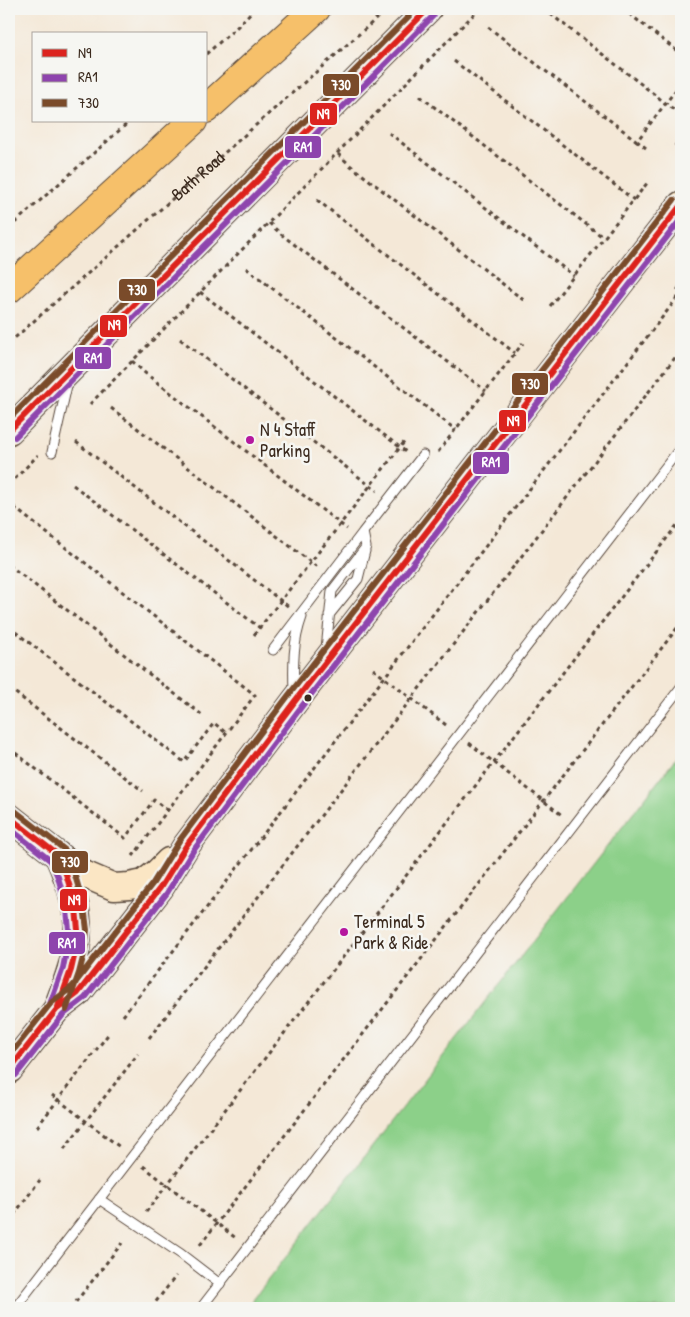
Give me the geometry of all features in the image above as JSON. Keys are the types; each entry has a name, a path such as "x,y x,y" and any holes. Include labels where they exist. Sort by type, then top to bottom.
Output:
{"highway":[{"path":"208,107 316,9"},
{"path":"9,289 192,122"}],"street":[{"path":"9,431 428,9"},
{"path":"9,1070 57,1009 78,993 160,888 186,846 324,663 681,206"},
{"path":"9,817 79,872 114,887 144,883 186,846"},
{"path":"57,1009 71,970 78,930 76,908 58,855"}],"lane":[{"path":"52,452 71,369"},
{"path":"15,1308 681,447"},
{"path":"273,650 423,455"},
{"path":"329,615 358,579 366,547 363,532"},
{"path":"324,663 332,591 366,547"},
{"path":"295,701 294,650 297,630 305,608"},
{"path":"201,1308 681,688"},
{"path":"100,1199 181,1254 220,1284"}],"path":[{"path":"208,52 236,28 254,9"},
{"name":"Bath Road","path":"9,343 386,9"},
{"path":"90,404 479,9"},
{"path":"544,9 681,115"},
{"path":"623,9 681,54"},
{"path":"488,27 646,148"},
{"path":"454,62 634,200"},
{"path":"637,140 681,83"},
{"path":"420,96 604,238"},
{"path":"9,228 129,122"},
{"path":"388,133 574,276"},
{"path":"675,146 681,138"},
{"path":"338,154 526,302"},
{"path":"550,306 648,182"},
{"path":"317,200 515,353"},
{"path":"269,223 282,235 486,391"},
{"path":"246,268 456,430"},
{"path":"123,1016 681,292 677,288"},
{"path":"200,292 409,454"},
{"path":"180,339 388,499"},
{"path":"435,456 523,343"},
{"path":"149,1038 681,350"},
{"path":"132,361 349,531"},
{"path":"111,408 320,569"},
{"path":"254,635 405,441"},
{"path":"76,442 290,607"},
{"path":"9,485 40,454"},
{"path":"73,485 260,628"},
{"path":"9,501 16,510 255,695 133,856"},
{"path":"146,1212 681,520"},
{"path":"9,565 202,715"},
{"path":"200,1245 681,623"},
{"path":"9,626 184,762 214,723 226,733"},
{"path":"373,669 575,825"},
{"path":"9,688 143,791"},
{"path":"9,748 125,838 154,800 167,810"},
{"path":"37,1127 110,1032"},
{"path":"64,1149 138,1054"},
{"path":"52,1095 248,1248"},
{"path":"9,1164 12,1159"},
{"path":"9,1221 40,1180"},
{"path":"71,1308 122,1243"},
{"path":"151,1308 176,1276"}],"green space":[{"path":"681,752 681,1308 246,1308"}],"transit line":[{"name":"730","path":"9,419 416,9"},
{"name":"N9","path":"9,431 428,9"},
{"name":"RA1","path":"15,437 434,15"},
{"name":"730","path":"9,1056 51,1003 72,987 153,883 179,841 288,696 674,200"},
{"name":"N9","path":"9,1070 57,1009 78,993 160,888 186,846 295,701 681,205"},
{"name":"RA1","path":"16,1075 63,1015 85,998 167,893 193,851 302,706 681,219"},
{"name":"730","path":"14,810 65,850 84,906 87,930 85,950 66,1010"},
{"name":"N9","path":"9,817 58,855 76,908 78,930 76,948 71,970 58,1007"},
{"name":"RA1","path":"9,828 51,861 58,877 67,910 69,930 67,947 63,968 50,1004"}],"place":[{"name":"N 4 Staff Parking","path":"250,440"},
{"name":"Terminal 5 Park & Ride","path":"344,932"}]}
